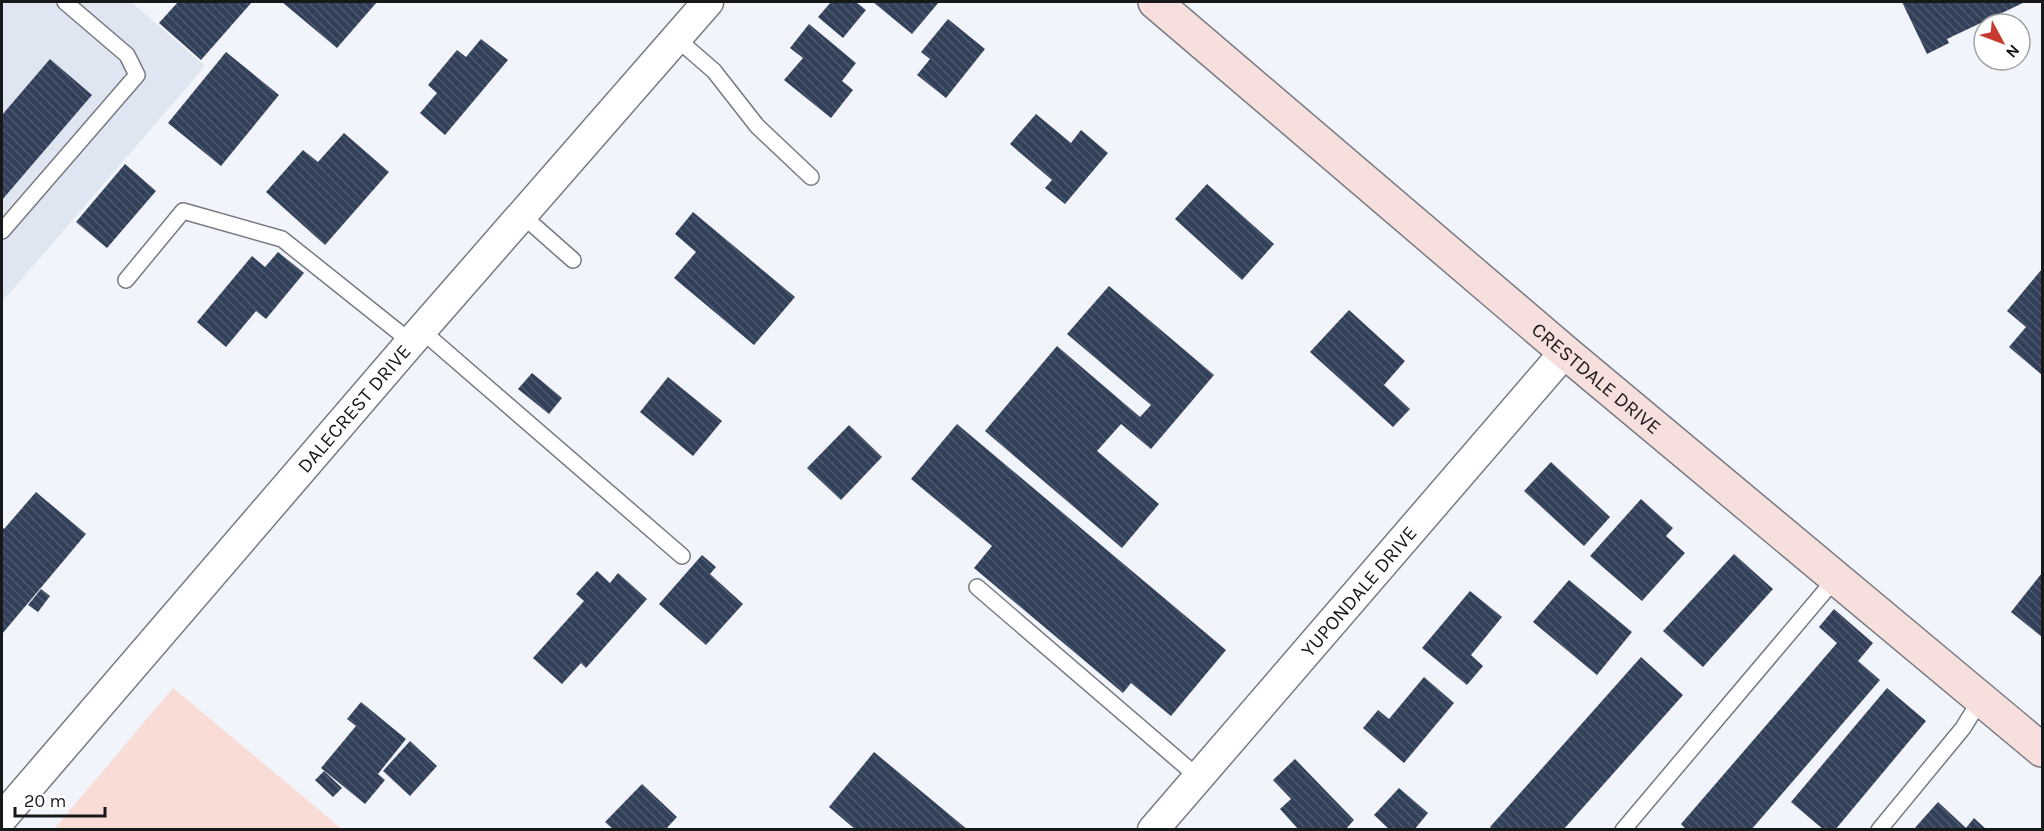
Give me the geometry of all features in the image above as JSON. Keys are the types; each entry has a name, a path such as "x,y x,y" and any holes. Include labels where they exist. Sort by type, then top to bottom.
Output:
{"street":[{"name":"DALECREST DRIVE","path":"2,818 416,336 708,2"},
{"name":"CRESTDALE DRIVE","path":"1155,2 1565,352 2043,750"},
{"name":"YUPONDALE DRIVE","path":"1153,830 1565,352"}],"lane":[{"path":"2,231 137,75 127,55 65,2"},
{"path":"676,38 714,71 757,126 811,177"},
{"path":"126,280 183,212 282,238 416,336 682,556"},
{"path":"522,215 573,260"},
{"path":"1623,830 1836,578"},
{"path":"977,587 1198,777"},
{"path":"1879,830 1963,728 1981,699"}],"shaded area":[{"path":"2,2 131,2 205,66 2,302"},
{"path":"173,688 342,829 54,829"}],"building":[{"path":"178,2 252,2 201,60 159,23"},
{"path":"282,2 377,2 337,48"},
{"path":"831,2 856,2 866,10 843,38 818,17"},
{"path":"873,2 939,2 912,34"},
{"path":"1902,2 2025,2 2004,12 1972,12 1972,27 1947,39 1949,43 1927,54"},
{"path":"948,19 985,49 946,98 917,75 930,59 921,52"},
{"path":"809,24 856,63 842,81 853,90 831,118 784,80 803,58 790,48"},
{"path":"481,39 508,60 445,135 420,113 437,93 428,85 457,50 466,57"},
{"path":"226,52 279,95 221,166 168,123"},
{"path":"50,59 92,95 2,200 2,115"},
{"path":"1036,114 1071,143 1081,130 1108,153 1065,204 1045,188 1052,180 1010,144"},
{"path":"344,133 389,172 325,245 266,192 303,150 318,162"},
{"path":"125,164 156,191 107,248 76,222"},
{"path":"1207,184 1274,244 1242,280 1175,219"},
{"path":"693,212 795,297 754,345 674,278 696,252 675,234"},
{"path":"278,252 304,273 266,319 256,311 226,347 197,322 252,256 265,267"},
{"path":"2042,269 2042,375 2009,347 2026,327 2007,311"},
{"path":"1109,286 1214,375 1151,449 1121,424 1097,451 1159,504 1122,548 985,431 1057,346 1140,417 1151,405 1067,334"},
{"path":"1349,310 1405,361 1384,385 1410,409 1393,427 1310,352"},
{"path":"532,373 562,398 549,414 518,389"},
{"path":"668,377 722,421 693,456 640,412"},
{"path":"957,424 1226,650 1171,716 1131,683 1123,693 974,568 992,546 911,479"},
{"path":"849,425 882,457 841,500 807,468"},
{"path":"1551,462 1610,517 1584,546 1524,491"},
{"path":"36,492 86,534 2,634 2,527 4,529"},
{"path":"1641,499 1673,528 1666,536 1685,553 1642,601 1590,556"},
{"path":"1734,554 1773,589 1703,667 1663,631"},
{"path":"702,555 716,567 710,574 743,604 706,645 659,604"},
{"path":"597,571 610,583 618,573 647,599 586,668 581,663 562,684 533,658 584,601 576,594"},
{"path":"2042,573 2042,637 2011,612"},
{"path":"1569,580 1632,632 1597,675 1533,622"},
{"path":"41,589 50,596 38,612 28,605"},
{"path":"1470,591 1502,617 1471,655 1483,666 1467,685 1422,648"},
{"path":"1834,609 1873,643 1858,661 1880,680 1751,830 1687,830 1681,824 1837,643 1819,627"},
{"path":"1641,657 1683,695 1563,830 1493,830 1490,827"},
{"path":"1424,677 1454,703 1404,763 1363,728 1378,710 1389,719"},
{"path":"1887,688 1926,721 1835,830 1824,830 1791,802"},
{"path":"361,702 406,739 378,774 385,780 365,804 321,768 356,726 347,719"},
{"path":"410,741 437,766 410,796 383,771"},
{"path":"874,752 968,830 856,830 829,807"},
{"path":"1295,759 1354,820 1345,830 1299,830 1280,809 1291,799 1273,780"},
{"path":"324,771 342,788 333,797 315,780"},
{"path":"642,784 677,817 665,830 614,830 605,822"},
{"path":"1399,788 1428,813 1414,830 1390,830 1374,815"},
{"path":"1938,802 1966,828 1974,818 1987,830 1913,830"}]}
